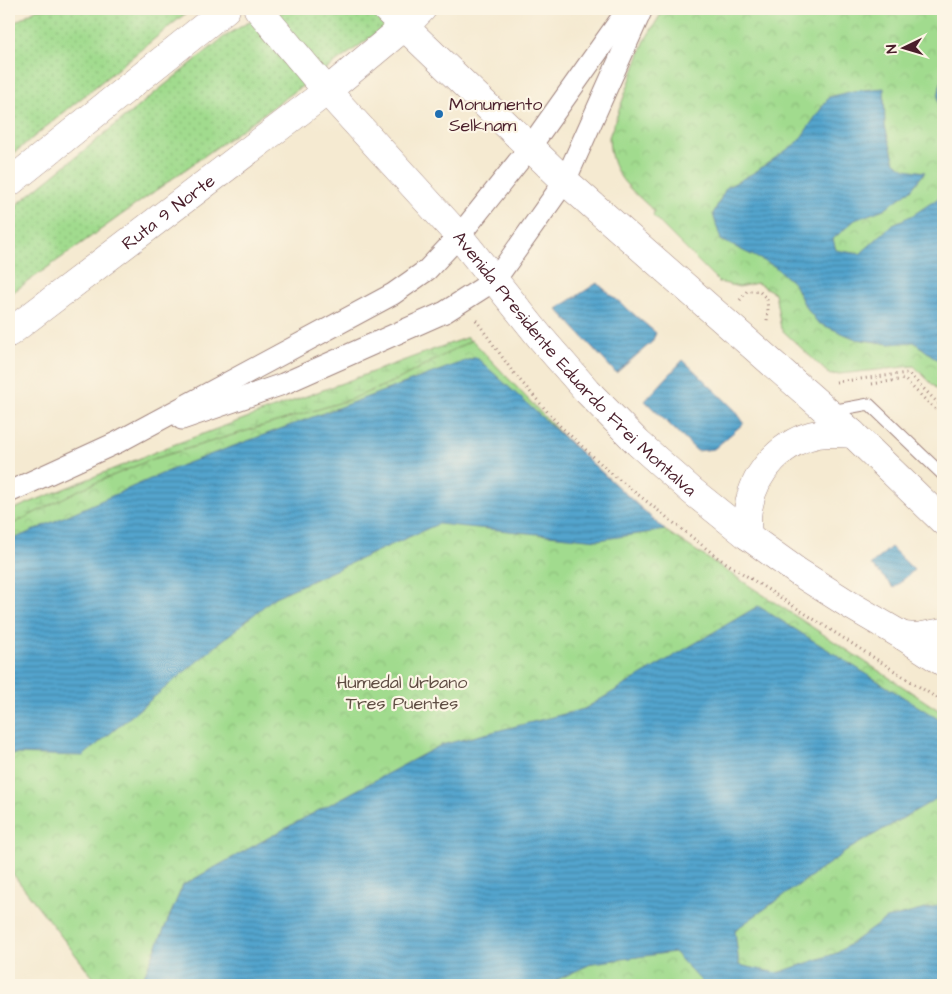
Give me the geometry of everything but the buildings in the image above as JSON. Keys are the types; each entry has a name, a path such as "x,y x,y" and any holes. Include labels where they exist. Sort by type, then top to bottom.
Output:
{"main road":[{"path":"9,183 226,9"},
{"name":"Avenida Presidente Eduardo Frei Montalva","path":"258,9 328,91 459,236 540,337 587,391 638,442 692,491 748,536 842,601 903,636 943,662"},
{"path":"404,15 565,181 853,434 943,521"},
{"name":"Ruta 9 Norte","path":"9,333 328,91 404,15"},
{"path":"748,536 748,506 752,491 770,462 799,440 825,434 853,434"},
{"path":"903,636 917,637 943,632"}],"street":[{"path":"9,492 118,442 393,294 427,270 459,236 530,147 628,9"},
{"path":"118,442 283,384 446,312 495,280 565,181 642,9"}],"lane":[{"path":"827,412 869,404 943,475"}],"path":[{"path":"834,382 908,373 943,408"},
{"path":"868,385 904,379 943,417"}],"green space":[{"path":"37,9 191,9 9,157 9,26"},
{"path":"270,9 402,9 377,33 9,295 9,211 224,37"},
{"path":"664,9 943,9 943,395 914,366 830,375 781,329 775,293 757,283 739,287 719,282 653,216 654,211 622,180 613,162 609,137 645,40"},
{"path":"468,337 476,357 9,541 9,511 170,446"},
{"name":"Humedal Urbano Tres Puentes","path":"472,340 631,508 943,713 943,985 99,985 9,869 9,526 81,489 150,460 349,400 397,380"}],"water":[{"path":"943,72 943,150 938,97"},
{"path":"884,88 885,126 895,162 906,169 925,172 911,190 884,209 855,220 833,239 836,250 860,254 893,224 913,215 943,195 943,364 914,342 890,344 856,339 818,323 805,306 794,284 774,266 721,240 713,214 726,188 755,172 798,142 829,97 853,91"},
{"path":"597,283 656,333 652,342 616,373 557,309"},
{"path":"476,357 665,530 598,540 438,524 275,597 83,756 9,754 9,541 182,465"},
{"path":"683,360 735,410 744,423 714,449 697,451 645,401"},
{"path":"891,547 914,570 894,588 871,565"},
{"path":"758,606 943,722 943,795 851,848 735,930 739,965 777,973 837,953 886,919 937,906 943,897 943,985 904,985 900,981 894,985 705,985 674,952 593,963 546,985 140,985 183,885 441,745 584,709"}],"place":[{"name":"Monumento Selknam","path":"439,114"}]}
